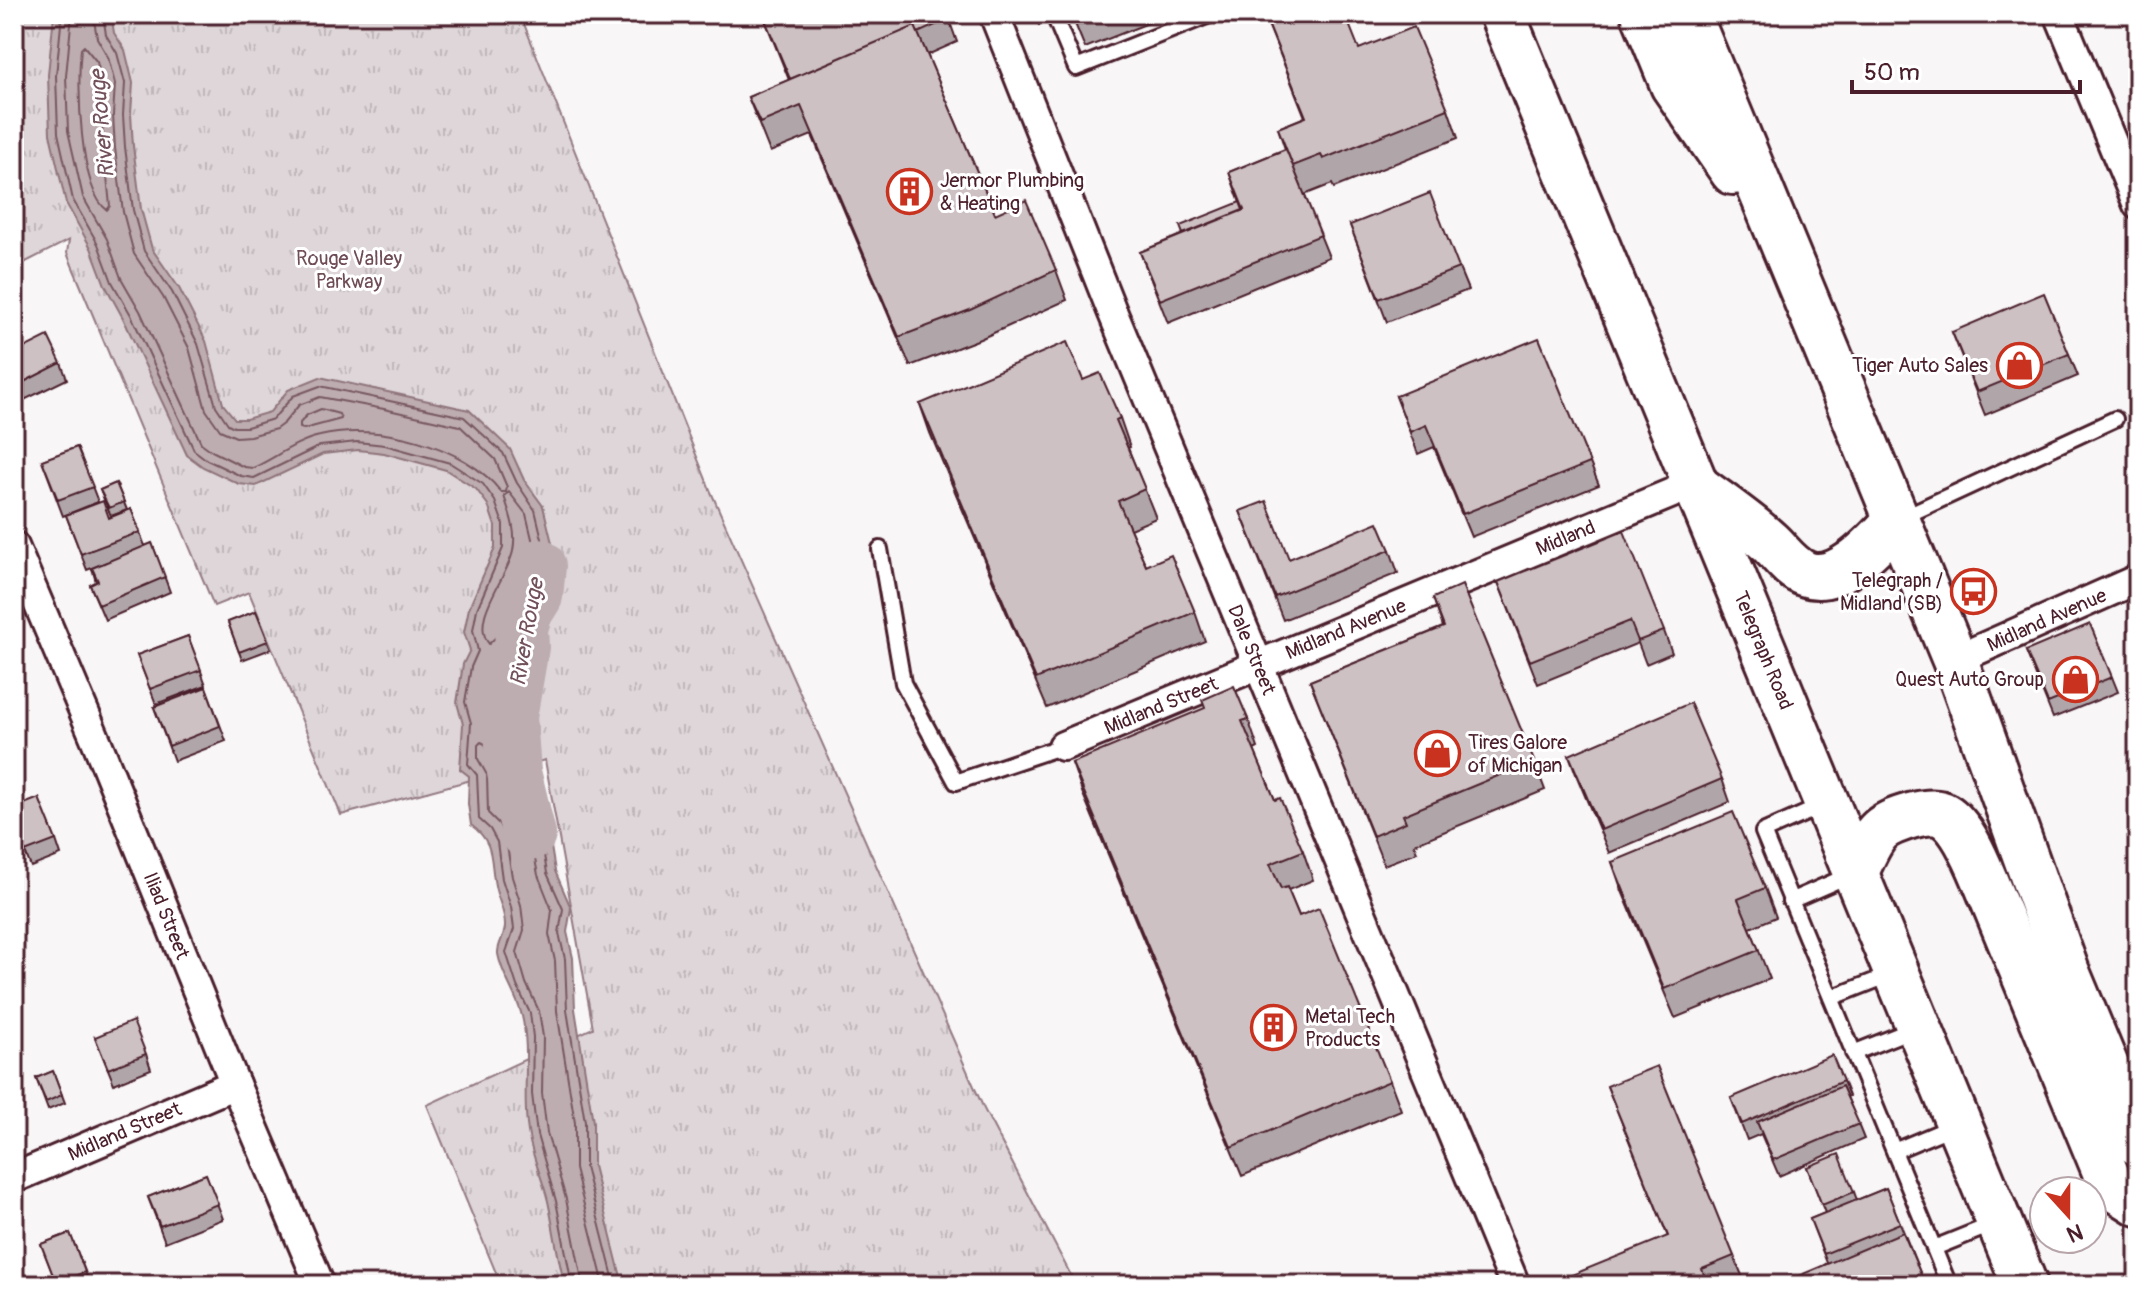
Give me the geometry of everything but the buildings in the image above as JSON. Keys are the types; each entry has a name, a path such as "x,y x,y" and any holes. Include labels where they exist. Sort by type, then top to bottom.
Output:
{"main road":[{"name":"Telegraph Road","path":"1502,14 2025,1285"},
{"path":"1644,14 1673,85 1782,243"},
{"path":"1688,14 1955,660 2067,972 2138,1143"},
{"path":"1694,484 1768,541 1789,564 1808,575 1849,566 1897,520"},
{"path":"1855,873 1880,830 1899,821 1925,811 1943,814 1956,827 1974,855 2111,1186 2138,1203"}],"street":[{"name":"Dale Street","path":"994,14 1258,667 1515,1285"},
{"path":"2059,14 2138,205"},
{"name":"Midland","path":"1436,592 1694,484"},
{"name":"Iliad Street","path":"14,546 320,1285"},
{"name":"Midland Avenue","path":"1955,660 2138,579"},
{"name":"Midland Avenue","path":"1258,667 1436,592"},
{"name":"Midland Street","path":"1063,746 1258,667"},
{"name":"Midland Street","path":"14,1178 235,1084"}],"lane":[{"path":"1055,18 1076,68 1212,14"},
{"path":"1897,520 2115,419"},
{"path":"880,549 903,683 956,782 1063,746"},
{"path":"1827,805 1763,832 1949,1285"},
{"path":"1790,901 1855,873"},
{"path":"1831,998 1896,972"},
{"path":"1853,1053 1918,1027"},
{"path":"1894,1151 1959,1125"},
{"path":"1934,1248 1999,1222"}],"green space":[{"name":"Rouge Valley Parkway","path":"14,14 520,14 711,492 984,1109 1076,1285 501,1285 427,1105 593,1028 545,760 341,815 249,592 214,606 67,253 69,240 14,268"}],"water":[{"path":"54,14 111,14 114,33 125,50 133,83 133,146 141,209 152,249 179,288 206,341 223,404 235,419 270,412 288,390 320,377 469,410 510,449 524,480 543,506 552,543 547,602 540,617 509,650 503,680 502,738 513,763 546,816 555,871 571,908 567,932 573,958 575,1009 593,1122 593,1166 623,1285 565,1285 548,1201 529,1137 525,1030 498,954 505,928 504,916 496,890 491,854 485,839 471,825 469,776 460,769 463,724 457,703 463,664 470,650 464,632 469,608 495,548 495,526 488,505 476,489 446,470 384,453 358,450 323,454 256,486 239,484 203,467 187,455 105,285 91,248 66,203 50,134 48,75"}],"waterway":[{"name":"River Rouge","path":"529,834 514,772 510,717 522,647 521,628 536,596 539,566"}],"place":[{"name":"Jermor Plumbing & Heating","path":"909,191"},
{"name":"Tiger Auto Sales","path":"2019,365"},
{"name":"Telegraph / Midland (SB)","path":"1974,591"},
{"name":"Quest Auto Group","path":"2075,679"},
{"name":"Tires Galore of Michigan","path":"1437,753"},
{"name":"Metal Tech Products","path":"1274,1028"}]}
